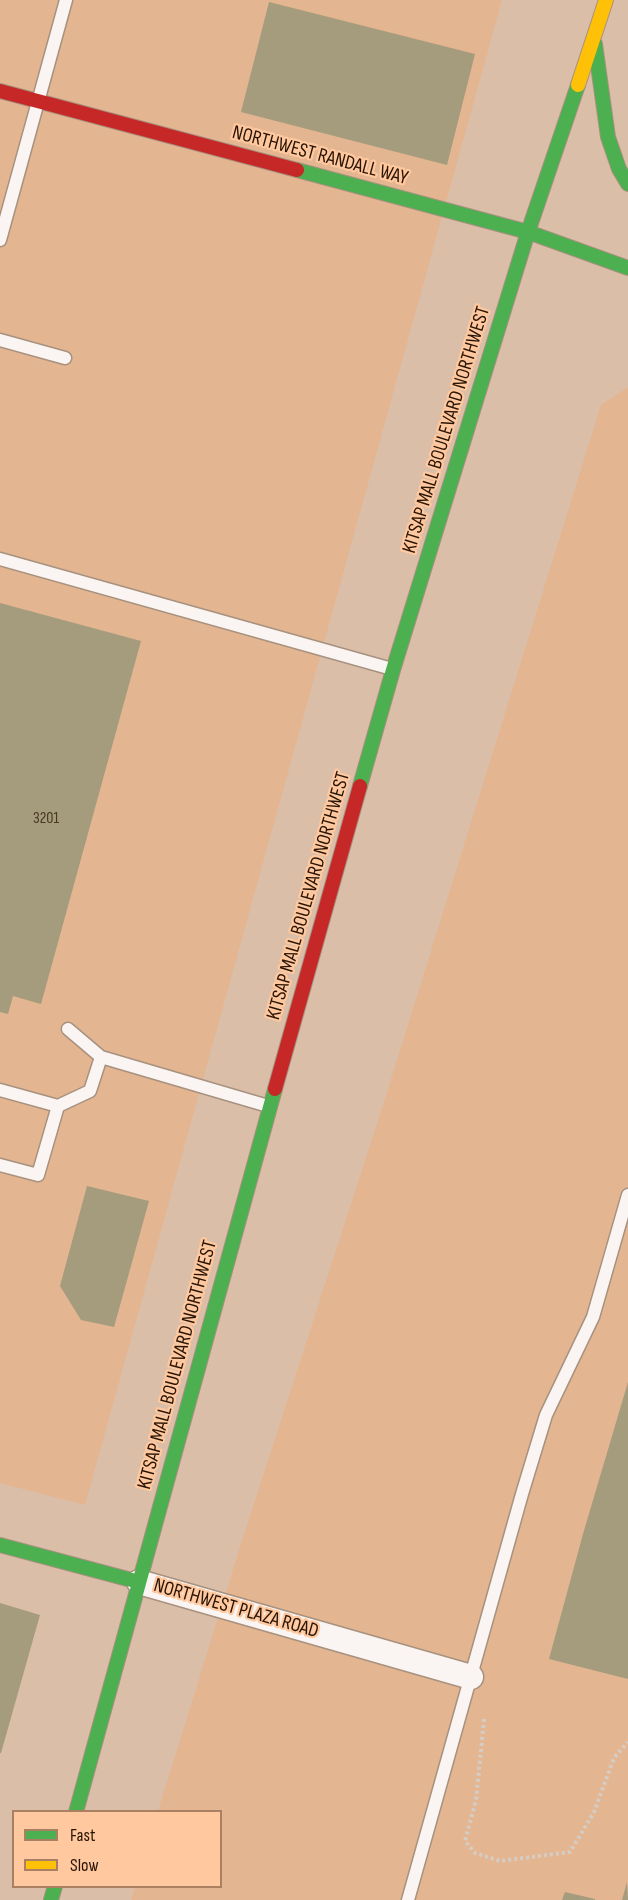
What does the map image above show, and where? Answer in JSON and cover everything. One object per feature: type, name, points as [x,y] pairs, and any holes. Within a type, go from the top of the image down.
[{"type":"main road","name":"KITSAP MALL BOULEVARD NORTHWEST","points":[[77,1810],[270,1106],[393,670],[528,232],[606,0]]},
{"type":"main road","points":[[594,36],[608,137],[628,184]]},
{"type":"main road","name":"NORTHWEST RANDALL WAY","points":[[0,91],[528,232],[628,268]]},
{"type":"main road","name":"NORTHWEST PLAZA ROAD","points":[[0,1545],[139,1582]]},
{"type":"street","name":"NORTHWEST PLAZA ROAD","points":[[139,1582],[471,1677]]},
{"type":"lane","points":[[0,240],[66,0]]},
{"type":"lane","points":[[0,340],[65,358]]},
{"type":"lane","points":[[0,559],[393,670]]},
{"type":"lane","points":[[68,1029],[101,1057],[270,1106]]},
{"type":"lane","points":[[0,1090],[58,1106],[90,1091],[101,1057]]},
{"type":"lane","points":[[0,1165],[38,1175],[58,1106]]},
{"type":"lane","points":[[408,1900],[546,1415],[593,1317],[628,1195]]},
{"type":"path","points":[[484,1719],[476,1800],[465,1841],[475,1853],[500,1862],[570,1852],[594,1812],[614,1758],[628,1742]]},
{"type":"shaded area","points":[[0,0],[502,0],[85,1505],[0,1483]]},
{"type":"shaded area","points":[[628,387],[628,1900],[131,1900],[135,1888],[222,1888],[222,1810],[158,1810],[240,1547],[383,1105],[601,405]]},
{"type":"building","points":[[269,2],[475,54],[447,165],[241,112]]},
{"type":"building","points":[[0,603],[141,641],[41,1004],[13,996],[8,1014],[0,1012]]},
{"type":"building","points":[[87,1186],[149,1201],[114,1327],[81,1320],[60,1286]]},
{"type":"building","points":[[628,1382],[628,1679],[549,1659]]},
{"type":"building","points":[[0,1603],[40,1615],[1,1753],[0,1753]]},
{"type":"building","points":[[627,1882],[628,1900],[622,1900]]},
{"type":"building","points":[[565,1892],[595,1899],[595,1900],[562,1900]]},
{"type":"traffic: fast","points":[[595,44],[608,137],[619,169],[628,184]]},
{"type":"traffic: fast","points":[[360,786],[393,670],[528,232],[578,85]]},
{"type":"traffic: fast","points":[[297,170],[528,232],[628,268]]},
{"type":"traffic: fast","points":[[77,1810],[275,1089]]},
{"type":"traffic: fast","points":[[0,1545],[139,1582]]},
{"type":"traffic: fast","points":[[51,1900],[54,1888]]},
{"type":"traffic: slow","points":[[578,85],[606,0]]},
{"type":"traffic: jam","points":[[0,91],[297,170]]},
{"type":"traffic: jam","points":[[275,1089],[360,786]]}]
